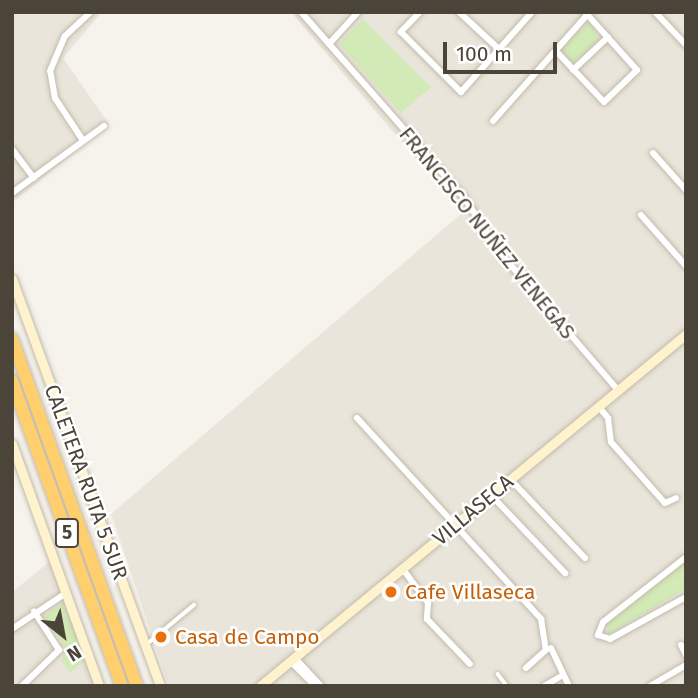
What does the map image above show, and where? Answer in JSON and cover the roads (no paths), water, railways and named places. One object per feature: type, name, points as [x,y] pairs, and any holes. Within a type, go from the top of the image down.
[{"type":"highway","name":"5","points":[[12,339],[137,686]]},
{"type":"highway","name":"5","points":[[12,381],[122,686]]},
{"type":"main road","name":"CALETERA RUTA 5 SUR","points":[[12,279],[160,686]]},
{"type":"main road","name":"VILLASECA","points":[[260,686],[686,334]]},
{"type":"main road","points":[[12,444],[99,686]]},
{"type":"street","points":[[82,139],[59,106],[50,71],[65,36],[90,12]]},
{"type":"street","name":"FRANCISCO NUÑEZ VENEGAS","points":[[302,12],[465,199],[503,256],[618,390]]},
{"type":"street","points":[[329,44],[358,12]]},
{"type":"street","points":[[420,12],[401,32],[461,92],[531,12]]},
{"type":"street","points":[[459,12],[499,49]]},
{"type":"street","points":[[655,12],[686,46]]},
{"type":"street","points":[[493,121],[586,14],[637,70],[604,102],[555,51]]},
{"type":"street","points":[[573,70],[608,37]]},
{"type":"street","points":[[12,193],[82,139],[104,126]]},
{"type":"street","points":[[12,149],[34,178]]},
{"type":"street","points":[[653,153],[686,190]]},
{"type":"street","points":[[640,215],[686,266]]},
{"type":"street","points":[[598,406],[608,418],[611,442],[664,503],[676,498]]},
{"type":"street","points":[[357,418],[541,620],[546,650],[526,668]]},
{"type":"street","points":[[510,479],[585,558]]},
{"type":"street","points":[[491,495],[565,573]]},
{"type":"street","points":[[686,557],[600,625],[598,635],[606,640],[686,597]]},
{"type":"street","points":[[402,568],[428,603],[427,619],[470,664]]},
{"type":"street","points":[[12,629],[34,611],[66,593]]},
{"type":"street","points":[[22,686],[58,653],[34,611]]},
{"type":"street","points":[[681,645],[686,655]]},
{"type":"street","points":[[551,648],[569,686]]},
{"type":"street","points":[[292,659],[314,686]]},
{"type":"street","points":[[292,659],[321,686]]},
{"type":"street","points":[[650,686],[686,665]]},
{"type":"street","points":[[544,686],[563,675]]},
{"type":"lane","points":[[145,645],[194,605]]},
{"type":"lane","points":[[498,674],[507,686]]},
{"type":"place","name":"Cafe Villaseca","points":[[391,592]]},
{"type":"place","name":"Casa de Campo","points":[[161,637]]}]
